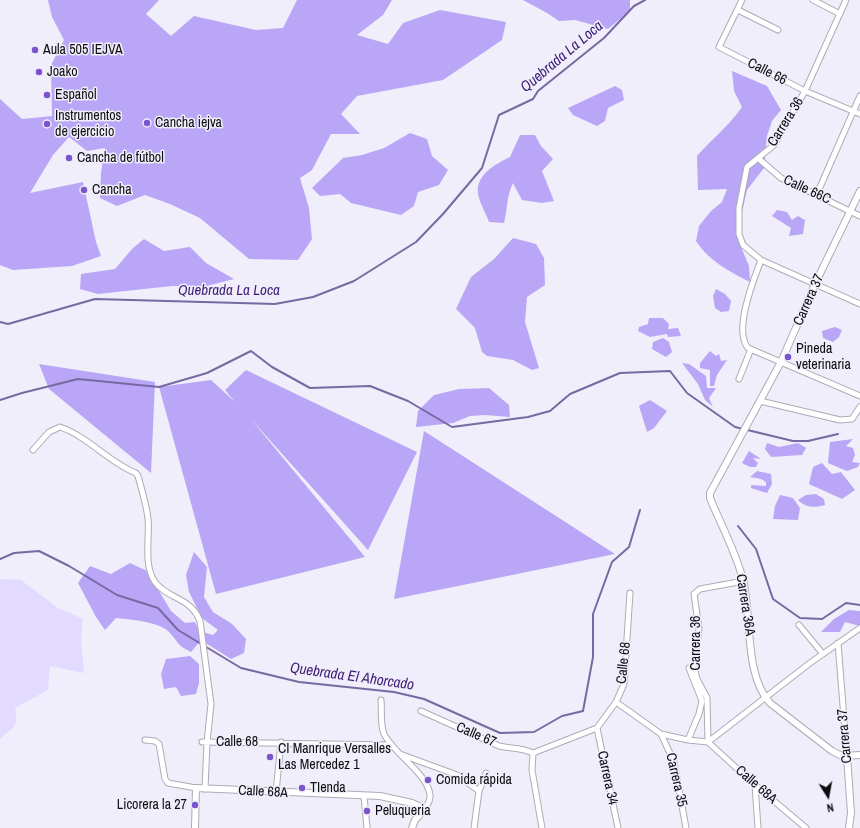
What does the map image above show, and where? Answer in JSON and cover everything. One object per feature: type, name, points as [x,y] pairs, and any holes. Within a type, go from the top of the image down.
[{"type":"street","points":[[742,0],[738,10],[778,30]]},
{"type":"street","points":[[813,0],[840,14]]},
{"type":"street","name":"Carrera 36","points":[[761,260],[740,241],[739,208],[744,174],[747,167],[759,159],[774,145],[805,91],[846,0]]},
{"type":"street","name":"Calle 66","points":[[738,10],[719,47],[805,91],[860,114]]},
{"type":"street","points":[[817,194],[860,96]]},
{"type":"street","name":"Calle 66C","points":[[759,159],[774,174],[860,216]]},
{"type":"street","name":"Carrera 37","points":[[710,493],[781,362],[815,284],[851,212],[860,190]]},
{"type":"street","points":[[860,304],[761,260],[745,307],[743,338],[744,343],[751,349],[860,396]]},
{"type":"street","points":[[739,379],[751,349]]},
{"type":"street","points":[[760,401],[846,421],[852,419],[860,407]]},
{"type":"street","points":[[33,450],[49,432],[60,428],[70,431],[112,462],[136,473],[138,476],[146,507],[151,574],[159,587],[181,598],[198,614],[205,649],[211,704],[204,742],[206,789]]},
{"type":"street","name":"Carrera 36A","points":[[710,493],[710,498],[744,581],[755,669],[765,697]]},
{"type":"street","name":"Carrera 36","points":[[708,742],[707,698],[697,679],[694,666],[699,629],[694,594],[700,589],[744,581]]},
{"type":"street","name":"Calle 68","points":[[597,728],[616,702],[624,684],[630,593]]},
{"type":"street","points":[[799,625],[823,654]]},
{"type":"street","points":[[616,702],[661,734],[688,740],[708,742],[765,697],[860,628]]},
{"type":"street","name":"Carrera 37","points":[[838,643],[851,813],[849,828]]},
{"type":"street","points":[[688,740],[699,714],[702,701],[689,668]]},
{"type":"street","points":[[765,697],[832,751],[842,756],[860,755]]},
{"type":"street","points":[[381,700],[383,729],[391,745],[421,778],[428,788],[430,796],[425,809],[415,820],[412,828]]},
{"type":"street","name":"Calle 67","points":[[421,711],[499,746],[508,748],[523,748],[533,753]]},
{"type":"street","points":[[542,828],[532,770],[533,753],[597,728]]},
{"type":"street","name":"Carrera 34","points":[[597,728],[618,828]]},
{"type":"street","name":"Carrera 35","points":[[661,734],[674,762],[686,828]]},
{"type":"street","name":"Calle 68A","points":[[145,740],[155,741],[159,744],[165,779],[168,783],[180,787],[395,798],[425,809]]},
{"type":"street","name":"Calle 68","points":[[204,742],[281,742],[391,745]]},
{"type":"street","points":[[276,792],[281,742]]},
{"type":"street","name":"Calle 68A","points":[[708,742],[755,785],[806,828]]},
{"type":"street","points":[[400,754],[457,775],[478,791]]},
{"type":"street","points":[[474,828],[478,791],[486,773]]},
{"type":"street","points":[[755,785],[758,828]]},
{"type":"street","points":[[195,828],[194,800],[196,788]]},
{"type":"street","points":[[364,796],[367,828]]},
{"type":"shaded area","points":[[48,0],[159,0],[146,14],[171,36],[194,16],[256,30],[283,28],[297,0],[392,0],[383,15],[357,35],[388,44],[403,23],[440,10],[506,22],[502,40],[443,80],[357,96],[341,114],[360,134],[331,134],[312,170],[300,178],[309,208],[312,239],[298,260],[249,259],[200,218],[170,204],[145,195],[117,206],[100,198],[101,173],[105,148],[87,151],[69,137],[53,155],[30,193],[83,182],[96,242],[101,256],[72,266],[13,270],[0,265],[0,99],[22,119],[52,116],[51,65],[64,40],[52,17]]},
{"type":"shaded area","points":[[523,0],[630,0],[630,11],[608,29],[575,20],[559,21]]},
{"type":"shaded area","points":[[732,71],[767,86],[781,110],[772,121],[767,136],[764,168],[747,190],[743,208],[736,227],[741,247],[749,266],[750,282],[727,270],[707,255],[696,241],[699,226],[711,211],[722,202],[727,189],[698,190],[697,156],[742,107],[734,91]]},
{"type":"shaded area","points":[[615,86],[622,90],[624,100],[608,108],[605,121],[597,126],[573,115],[568,108]]},
{"type":"shaded area","points":[[410,133],[427,139],[432,156],[448,170],[439,185],[418,192],[414,206],[401,215],[351,203],[340,194],[320,196],[312,188],[343,158],[362,155],[384,148]]},
{"type":"shaded area","points":[[520,135],[535,135],[541,146],[553,159],[542,171],[554,201],[542,203],[522,200],[513,183],[508,198],[504,223],[489,222],[478,193],[480,180],[493,166],[510,157]]},
{"type":"shaded area","points":[[777,210],[787,212],[792,220],[798,216],[805,220],[803,234],[789,236],[791,228],[772,216]]},
{"type":"shaded area","points":[[513,238],[536,244],[544,258],[545,285],[527,297],[525,322],[539,368],[532,370],[513,360],[487,356],[482,352],[475,328],[456,309],[471,277],[494,259]]},
{"type":"shaded area","points":[[144,239],[164,251],[190,247],[206,263],[234,279],[203,287],[172,286],[98,294],[80,289],[81,274],[115,269],[132,249]]},
{"type":"shaded area","points":[[716,289],[725,294],[731,301],[729,311],[721,312],[715,308],[713,296]]},
{"type":"shaded area","points":[[649,318],[663,318],[669,324],[668,329],[678,328],[681,336],[668,337],[667,334],[650,337],[638,331],[639,327],[648,324]]},
{"type":"shaded area","points":[[835,327],[842,330],[839,337],[833,342],[823,338],[822,331]]},
{"type":"shaded area","points":[[663,338],[669,342],[672,352],[666,357],[652,349],[653,342]]},
{"type":"shaded area","points":[[710,351],[716,356],[719,354],[721,361],[727,360],[717,375],[714,386],[710,386],[710,370],[700,368],[700,363]]},
{"type":"shaded area","points":[[682,363],[689,364],[706,376],[707,388],[716,388],[709,398],[713,407],[705,400],[698,384]]},
{"type":"shaded area","points":[[39,364],[155,382],[151,473],[49,389]]},
{"type":"shaded area","points":[[246,370],[417,452],[368,550],[250,418],[365,557],[216,594],[159,387],[211,380],[235,402],[225,390]]},
{"type":"shaded area","points":[[489,388],[509,405],[510,417],[485,415],[470,416],[453,423],[416,427],[418,411],[434,395],[459,389]]},
{"type":"shaded area","points":[[650,400],[667,411],[654,428],[647,432],[639,406]]},
{"type":"shaded area","points":[[424,431],[615,554],[394,599]]},
{"type":"shaded area","points":[[853,439],[846,446],[853,448],[855,455],[852,462],[860,463],[858,467],[847,471],[828,463],[830,442]]},
{"type":"shaded area","points":[[767,443],[779,447],[798,443],[806,448],[802,455],[771,457],[765,449]]},
{"type":"shaded area","points":[[749,451],[761,459],[753,458],[758,463],[756,467],[750,467],[742,463]]},
{"type":"shaded area","points":[[822,463],[832,474],[841,472],[855,490],[842,499],[809,484],[813,467]]},
{"type":"shaded area","points":[[757,471],[771,474],[772,484],[767,493],[751,488],[751,485],[766,486],[766,482],[761,479],[750,477]]},
{"type":"shaded area","points":[[816,494],[824,499],[825,505],[810,507],[804,505],[798,500],[806,495]]},
{"type":"shaded area","points":[[780,495],[793,498],[800,508],[798,520],[773,519],[775,506]]},
{"type":"shaded area","points":[[194,552],[207,567],[204,597],[213,612],[232,624],[246,639],[244,653],[231,659],[201,640],[191,652],[180,645],[164,628],[151,623],[116,618],[105,630],[96,617],[78,583],[90,566],[111,574],[130,563],[147,571],[171,611],[185,623],[195,622],[199,631],[213,635],[218,630],[202,618],[189,592],[186,575]]},
{"type":"shaded area","points":[[0,579],[21,580],[58,608],[83,619],[81,640],[84,673],[50,666],[48,690],[15,708],[16,719],[14,726],[0,739]]},
{"type":"shaded area","points":[[849,610],[860,611],[860,626],[845,622],[840,632],[821,632],[834,619]]},
{"type":"shaded area","points":[[190,656],[199,664],[199,683],[196,694],[181,696],[176,687],[164,689],[161,674],[166,659]]},
{"type":"waterway","name":"Quebrada La Loca","points":[[0,322],[8,324],[95,299],[275,304],[313,297],[354,281],[416,242],[443,214],[482,168],[499,115],[533,99],[538,91],[604,38],[634,6],[645,0]]},
{"type":"waterway","points":[[0,400],[78,379],[159,387],[207,373],[251,351],[272,367],[310,388],[370,386],[408,401],[452,427],[528,417],[550,411],[570,394],[620,373],[670,371],[687,393],[735,427],[793,441],[808,441],[838,434]]},
{"type":"waterway","name":"Quebrada El Ahorcado","points":[[0,559],[14,553],[39,551],[69,566],[117,595],[158,608],[178,630],[241,668],[299,682],[394,692],[424,699],[500,733],[534,732],[562,716],[583,711],[593,657],[593,614],[612,562],[629,547],[640,510]]},
{"type":"waterway","name":"Quebrada El Ahorcado","points":[[738,526],[756,549],[773,599],[800,618],[822,619],[846,603],[860,605]]},
{"type":"place","name":"Aula 505 IEJVA","points":[[35,50]]},
{"type":"place","name":"Joako","points":[[39,72]]},
{"type":"place","name":"Español","points":[[47,95]]},
{"type":"place","name":"Cancha iejva","points":[[147,123]]},
{"type":"place","name":"Instrumentos de ejercicio","points":[[47,124]]},
{"type":"place","name":"Cancha de fútbol","points":[[69,158]]},
{"type":"place","name":"Cancha","points":[[84,190]]},
{"type":"place","name":"Pineda veterinaria","points":[[788,357]]},
{"type":"place","name":"CI Manrique Versalles Las Mercedez 1","points":[[270,757]]},
{"type":"place","name":"Comida rápida","points":[[428,780]]},
{"type":"place","name":"TIenda","points":[[302,788]]},
{"type":"place","name":"Licorera la 27","points":[[195,805]]},
{"type":"place","name":"Peluqueria","points":[[367,811]]}]
